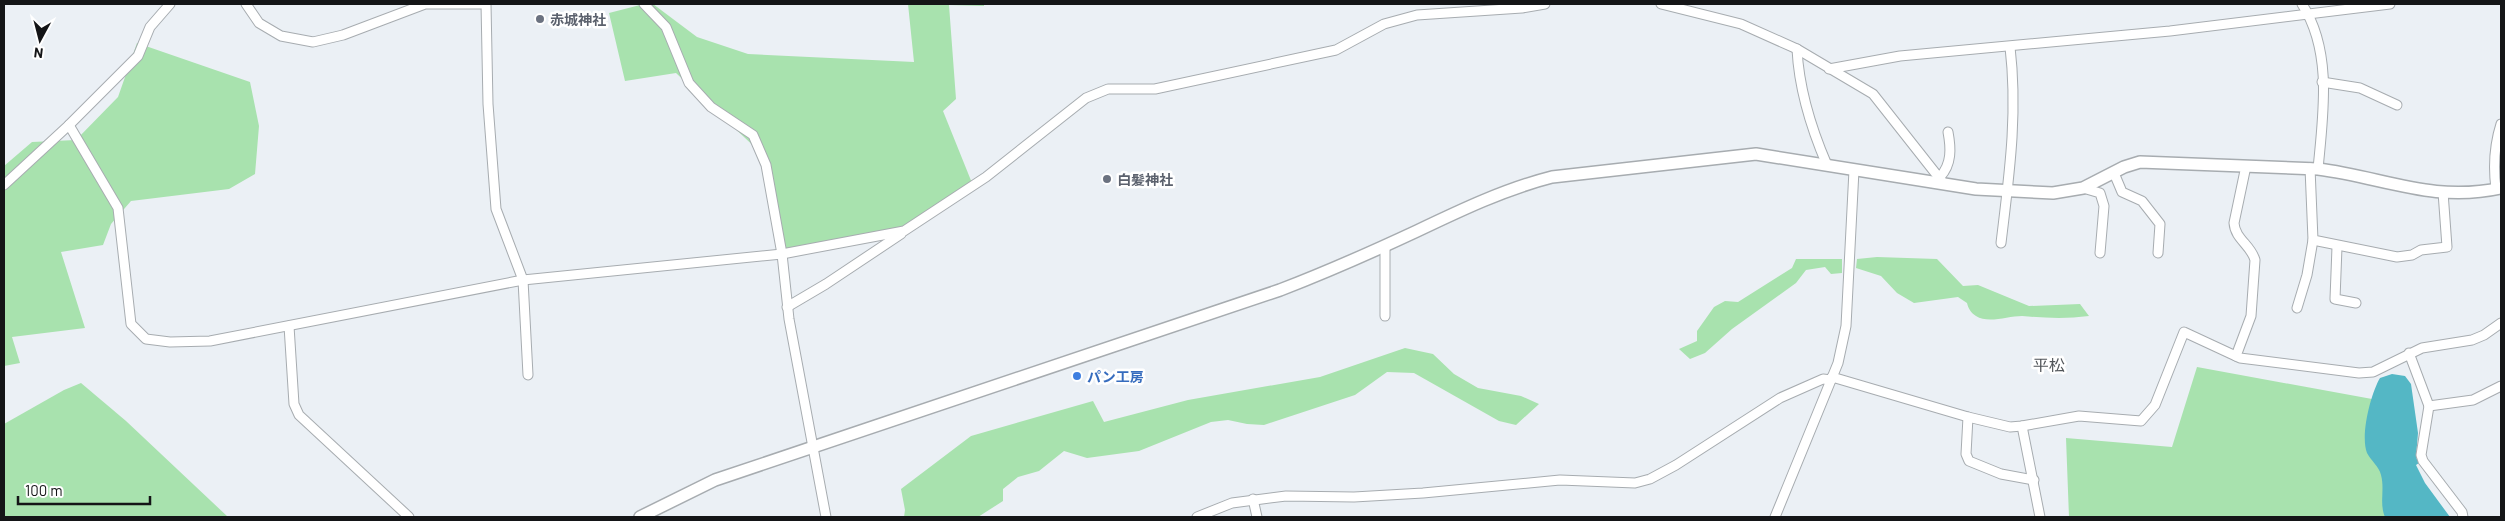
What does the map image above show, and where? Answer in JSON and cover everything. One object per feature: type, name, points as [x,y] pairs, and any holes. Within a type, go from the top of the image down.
[{"type":"street","points":[[4,185],[69,125],[138,56],[150,27],[170,4]]},
{"type":"street","points":[[246,4],[259,23],[281,36],[313,42],[343,35],[425,4],[481,4]]},
{"type":"street","points":[[486,4],[488,104],[496,209],[523,280],[528,375]]},
{"type":"street","points":[[644,4],[666,27],[689,83],[711,106],[754,135],[766,165],[782,254],[787,307],[824,516]]},
{"type":"street","points":[[787,307],[826,284],[986,177],[1086,98],[1108,89],[1155,89],[1336,50],[1384,24],[1417,15],[1522,8],[1545,4]]},
{"type":"street","points":[[1660,4],[1741,24],[1797,49],[1873,94],[1942,180]]},
{"type":"street","points":[[2297,308],[2307,275],[2313,240],[2314,169],[2322,121],[2323,59],[2308,14],[2302,4]]},
{"type":"street","points":[[1829,69],[1900,56],[2170,32],[2390,4]]},
{"type":"street","points":[[2001,243],[2013,149],[2014,81],[2010,47]]},
{"type":"street","points":[[1797,49],[1798,78],[1814,135],[1828,165]]},
{"type":"street","points":[[2322,82],[2360,88],[2398,105]]},
{"type":"street","points":[[640,517],[715,480],[1280,290],[1385,246],[1486,199],[1524,184],[1552,177],[1756,154],[1854,170],[1942,180],[2007,192],[2052,193],[2084,188],[2114,172],[2140,162],[2314,169],[2345,173],[2387,184],[2443,192],[2469,193],[2499,189],[2493,166],[2501,124]]},
{"type":"street","points":[[69,125],[118,208],[131,324],[146,339],[170,342],[210,341],[523,280],[782,254],[904,231]]},
{"type":"street","points":[[1942,180],[1947,170],[1951,147],[1948,132]]},
{"type":"street","points":[[2236,356],[2251,316],[2255,260],[2253,251],[2235,232],[2234,223],[2246,166]]},
{"type":"street","points":[[1775,517],[1838,363],[1846,326],[1854,170]]},
{"type":"street","points":[[2114,172],[2122,192],[2142,201],[2160,224],[2158,253]]},
{"type":"street","points":[[2084,188],[2100,193],[2104,206],[2100,253]]},
{"type":"street","points":[[2313,240],[2397,257],[2412,255],[2421,250],[2447,247],[2443,192]]},
{"type":"street","points":[[1385,246],[1385,316]]},
{"type":"street","points":[[2337,246],[2335,299],[2356,303]]},
{"type":"street","points":[[1197,517],[1215,508],[1253,499],[1286,496],[1354,497],[1423,494],[1560,480],[1635,483],[1676,465],[1780,398],[1823,379],[1831,379],[1994,424],[2022,426],[2079,416],[2141,422],[2155,405],[2184,332],[2236,356],[2360,373],[2373,372],[2409,353],[2435,345],[2472,340],[2484,335],[2501,323]]},
{"type":"street","points":[[289,326],[294,404],[299,415],[409,517]]},
{"type":"street","points":[[2409,353],[2429,406],[2422,455],[2423,461],[2462,512],[2463,517]]},
{"type":"street","points":[[2429,406],[2473,400],[2501,386]]},
{"type":"street","points":[[1968,417],[1966,454],[1969,461],[2001,474],[2034,480]]},
{"type":"street","points":[[2022,426],[2040,517]]},
{"type":"street","points":[[1253,499],[1257,517]]},
{"type":"green space","points":[[644,4],[653,4],[697,37],[748,54],[914,62],[908,4],[984,4],[984,6],[949,5],[956,99],[943,111],[972,183],[903,228],[783,250],[761,153],[676,73],[625,81],[609,13]]},
{"type":"green space","points":[[137,43],[250,82],[259,126],[255,174],[229,189],[131,201],[111,224],[103,245],[61,252],[85,328],[12,337],[20,363],[4,366],[4,166],[32,142],[76,140],[118,97]]},
{"type":"green space","points":[[1877,257],[1937,259],[1963,286],[1978,285],[2029,306],[2080,304],[2089,316],[2056,318],[2022,316],[1986,319],[1974,315],[1967,303],[1958,297],[1914,303],[1897,293],[1881,276],[1856,268],[1857,259]]},
{"type":"green space","points":[[1796,259],[1842,259],[1842,273],[1831,274],[1825,267],[1806,270],[1796,283],[1732,329],[1705,353],[1690,359],[1679,349],[1697,341],[1697,331],[1714,307],[1725,301],[1738,302],[1792,268]]},
{"type":"green space","points":[[1405,348],[1433,354],[1454,374],[1478,388],[1521,396],[1539,404],[1516,425],[1499,421],[1414,373],[1387,372],[1355,395],[1264,425],[1228,420],[1211,422],[1139,451],[1087,458],[1064,451],[1039,471],[1018,477],[1003,489],[1003,501],[978,517],[904,517],[905,510],[901,489],[971,436],[1093,401],[1104,422],[1188,400],[1320,377]]},
{"type":"green space","points":[[2197,367],[2383,401],[2420,517],[2069,517],[2066,438],[2172,447]]},
{"type":"green space","points":[[81,383],[126,421],[228,517],[4,517],[4,424],[64,390]]},
{"type":"water","points":[[2392,374],[2405,376],[2411,384],[2418,433],[2416,457],[2419,463],[2416,465],[2425,483],[2450,517],[2385,517],[2382,507],[2381,475],[2379,469],[2367,453],[2365,436],[2370,404],[2380,378]]},
{"type":"place","name":"赤城神社","points":[[540,19]]},
{"type":"place","name":"白髪神社","points":[[1107,179]]},
{"type":"place","name":"パン工房","points":[[1077,376]]},
{"type":"district","name":"平松","points":[[2049,364]]}]
